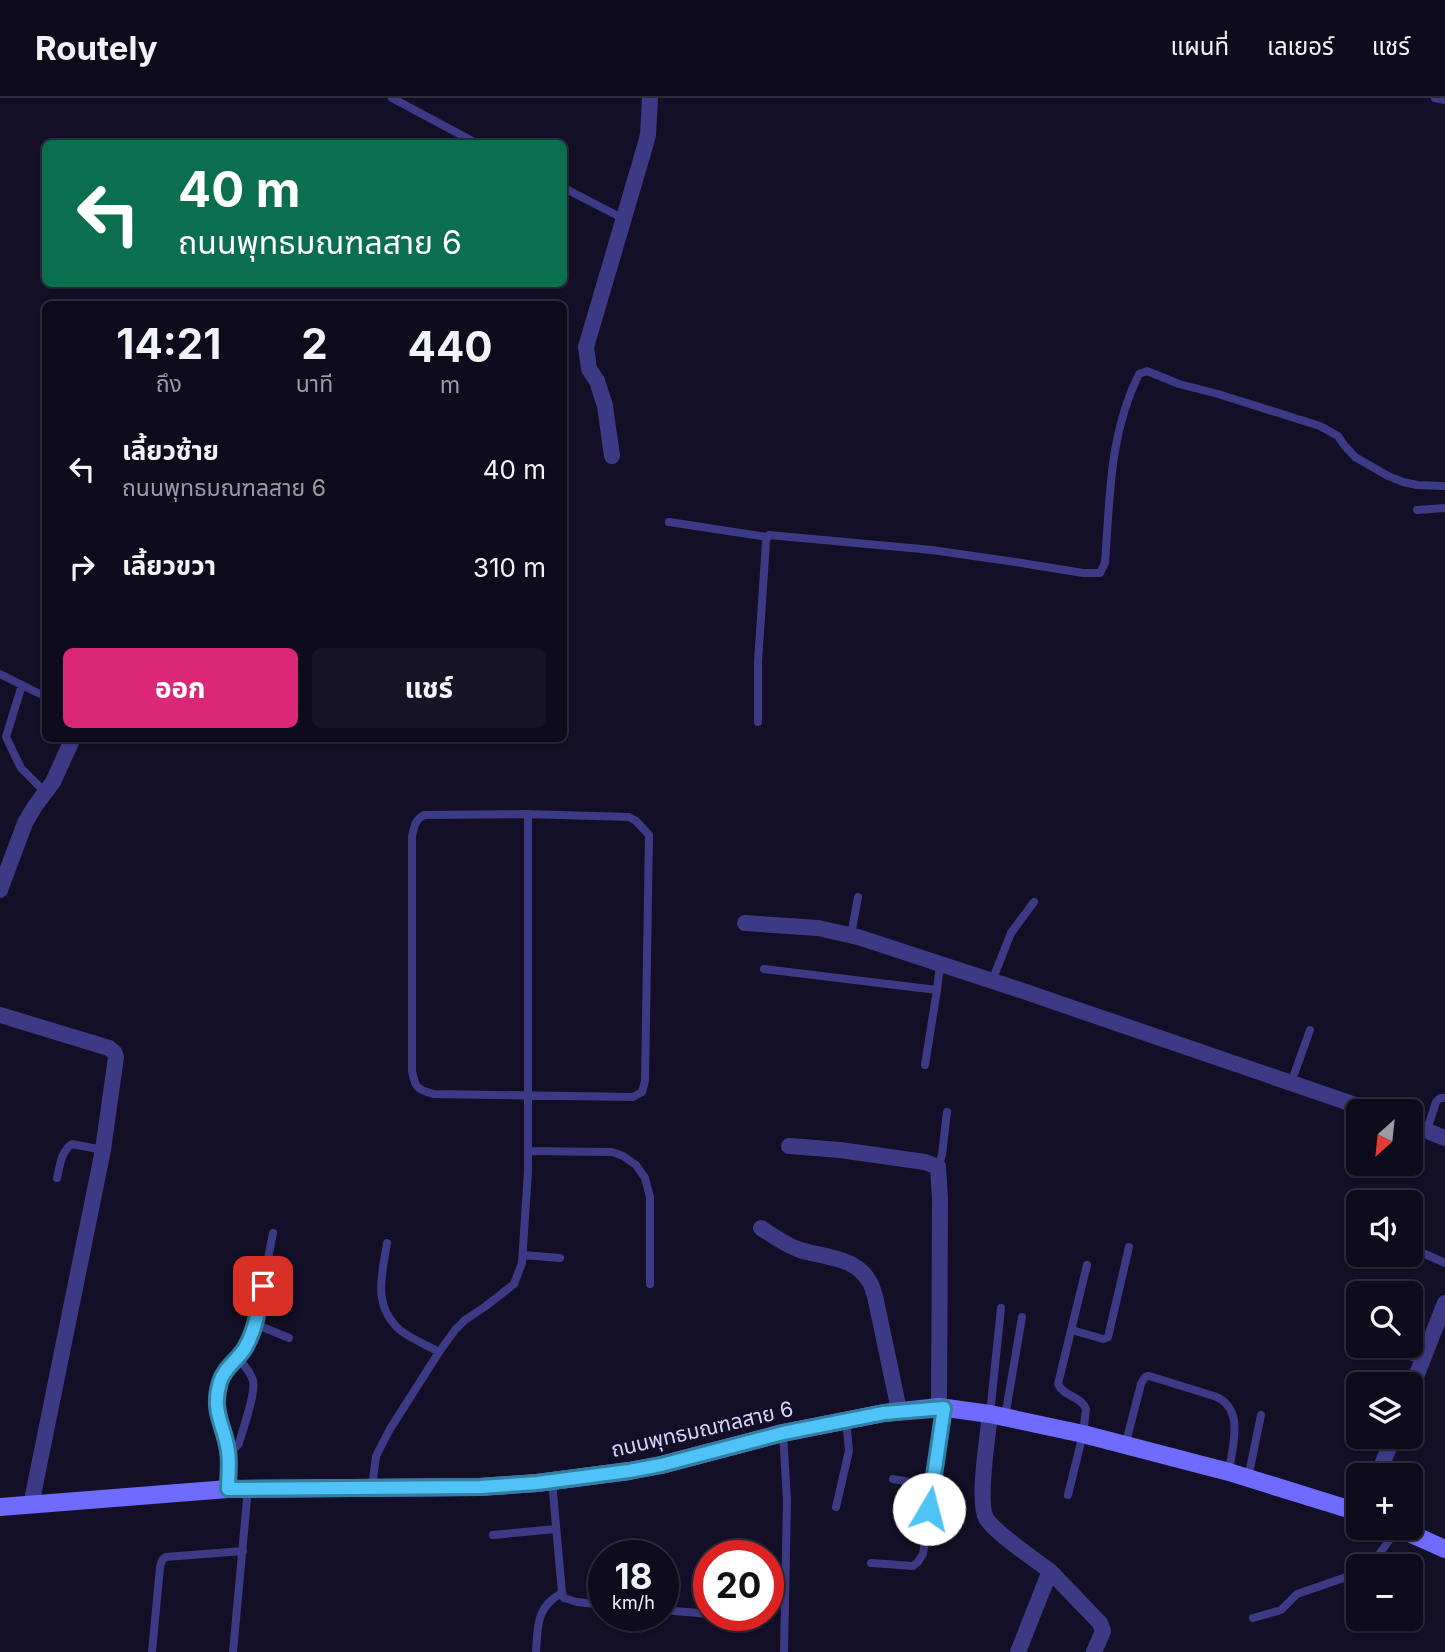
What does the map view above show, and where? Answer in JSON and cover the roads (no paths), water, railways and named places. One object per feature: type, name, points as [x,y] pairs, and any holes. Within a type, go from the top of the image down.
[{"type":"main road","name":"ถนนพุทธมณฑลสาย 6","points":[[0,1507],[248,1488],[480,1487],[552,1481],[661,1465],[783,1433],[892,1412],[941,1407],[998,1415],[1083,1434],[1229,1472],[1346,1508]]},
{"type":"main road","points":[[1423,1539],[1445,1549]]},
{"type":"street","points":[[612,456],[605,405],[597,381],[589,369],[586,347],[648,135],[650,98]]},
{"type":"street","points":[[0,890],[24,823],[53,782],[71,742]]},
{"type":"street","points":[[745,923],[818,928],[851,935],[1346,1102]]},
{"type":"street","points":[[0,1015],[109,1048],[116,1057],[103,1150],[31,1505]]},
{"type":"street","points":[[1423,1129],[1445,1138]]},
{"type":"street","points":[[789,1146],[925,1161],[938,1167],[941,1407]]},
{"type":"street","points":[[761,1228],[800,1250],[857,1266],[869,1279],[876,1296],[892,1412]]},
{"type":"street","points":[[1418,1372],[1445,1303]]},
{"type":"street","points":[[998,1415],[984,1480],[982,1508],[986,1519],[995,1529],[1050,1570],[1100,1623],[1103,1631],[1094,1652]]},
{"type":"street","points":[[1018,1652],[1050,1570]]},
{"type":"lane","points":[[392,98],[471,140]]},
{"type":"lane","points":[[1435,98],[1445,100]]},
{"type":"lane","points":[[567,190],[624,219]]},
{"type":"lane","points":[[669,522],[767,537],[774,535],[932,550],[1083,573],[1100,573],[1105,563],[1113,456],[1135,382],[1139,374],[1147,371],[1179,384],[1320,426],[1338,436],[1355,457],[1403,482],[1445,486]]},
{"type":"lane","points":[[1417,510],[1444,510]]},
{"type":"lane","points":[[758,722],[758,662],[767,537]]},
{"type":"lane","points":[[0,674],[42,695]]},
{"type":"lane","points":[[22,685],[6,737],[21,768],[46,793]]},
{"type":"lane","points":[[372,1487],[376,1456],[439,1352],[465,1320],[514,1284],[518,1277],[523,1255],[528,1151],[528,814]]},
{"type":"lane","points":[[528,814],[629,817],[649,835],[645,1087],[633,1097],[433,1094],[414,1084],[414,828],[418,819],[424,815],[528,814]]},
{"type":"lane","points":[[851,935],[858,897]]},
{"type":"lane","points":[[992,981],[1012,933],[1034,902]]},
{"type":"lane","points":[[925,1065],[940,965]]},
{"type":"lane","points":[[764,969],[937,990]]},
{"type":"lane","points":[[1290,1083],[1310,1030]]},
{"type":"lane","points":[[1427,1130],[1436,1102],[1445,1098]]},
{"type":"lane","points":[[938,1167],[947,1112]]},
{"type":"lane","points":[[57,1178],[63,1153],[68,1146],[72,1144],[103,1150]]},
{"type":"lane","points":[[528,1151],[612,1152],[636,1165],[645,1178],[650,1197],[650,1284]]},
{"type":"lane","points":[[228,1489],[228,1452],[216,1406],[220,1383],[225,1370],[244,1350],[255,1324],[273,1233]]},
{"type":"lane","points":[[387,1243],[380,1296],[386,1312],[401,1331],[439,1352]]},
{"type":"lane","points":[[1072,1330],[1103,1339],[1108,1337],[1129,1247]]},
{"type":"lane","points":[[1424,1254],[1445,1263]]},
{"type":"lane","points":[[523,1255],[560,1258]]},
{"type":"lane","points":[[1068,1495],[1087,1409],[1085,1404],[1064,1392],[1058,1384],[1087,1265]]},
{"type":"lane","points":[[998,1415],[1001,1308]]},
{"type":"lane","points":[[998,1415],[1022,1317]]},
{"type":"lane","points":[[255,1324],[289,1338]]},
{"type":"lane","points":[[228,1452],[239,1443],[254,1390],[253,1380],[237,1357]]},
{"type":"lane","points":[[1415,1358],[1423,1361]]},
{"type":"lane","points":[[1125,1446],[1141,1384],[1149,1376],[1214,1396],[1230,1406],[1235,1424],[1229,1472]]},
{"type":"lane","points":[[871,1563],[913,1566],[923,1554],[941,1407]]},
{"type":"lane","points":[[1248,1478],[1261,1415]]},
{"type":"lane","points":[[836,1507],[849,1451],[848,1420]]},
{"type":"lane","points":[[783,1433],[787,1500],[784,1652]]},
{"type":"lane","points":[[893,1479],[933,1486]]},
{"type":"lane","points":[[552,1481],[562,1593],[568,1601],[588,1603]]},
{"type":"lane","points":[[233,1652],[248,1488]]},
{"type":"lane","points":[[494,1535],[556,1529]]},
{"type":"lane","points":[[152,1652],[162,1560],[166,1557],[243,1551]]},
{"type":"lane","points":[[1253,1618],[1281,1610],[1297,1594],[1346,1577]]},
{"type":"lane","points":[[536,1652],[539,1621],[544,1608],[562,1593]]}]
